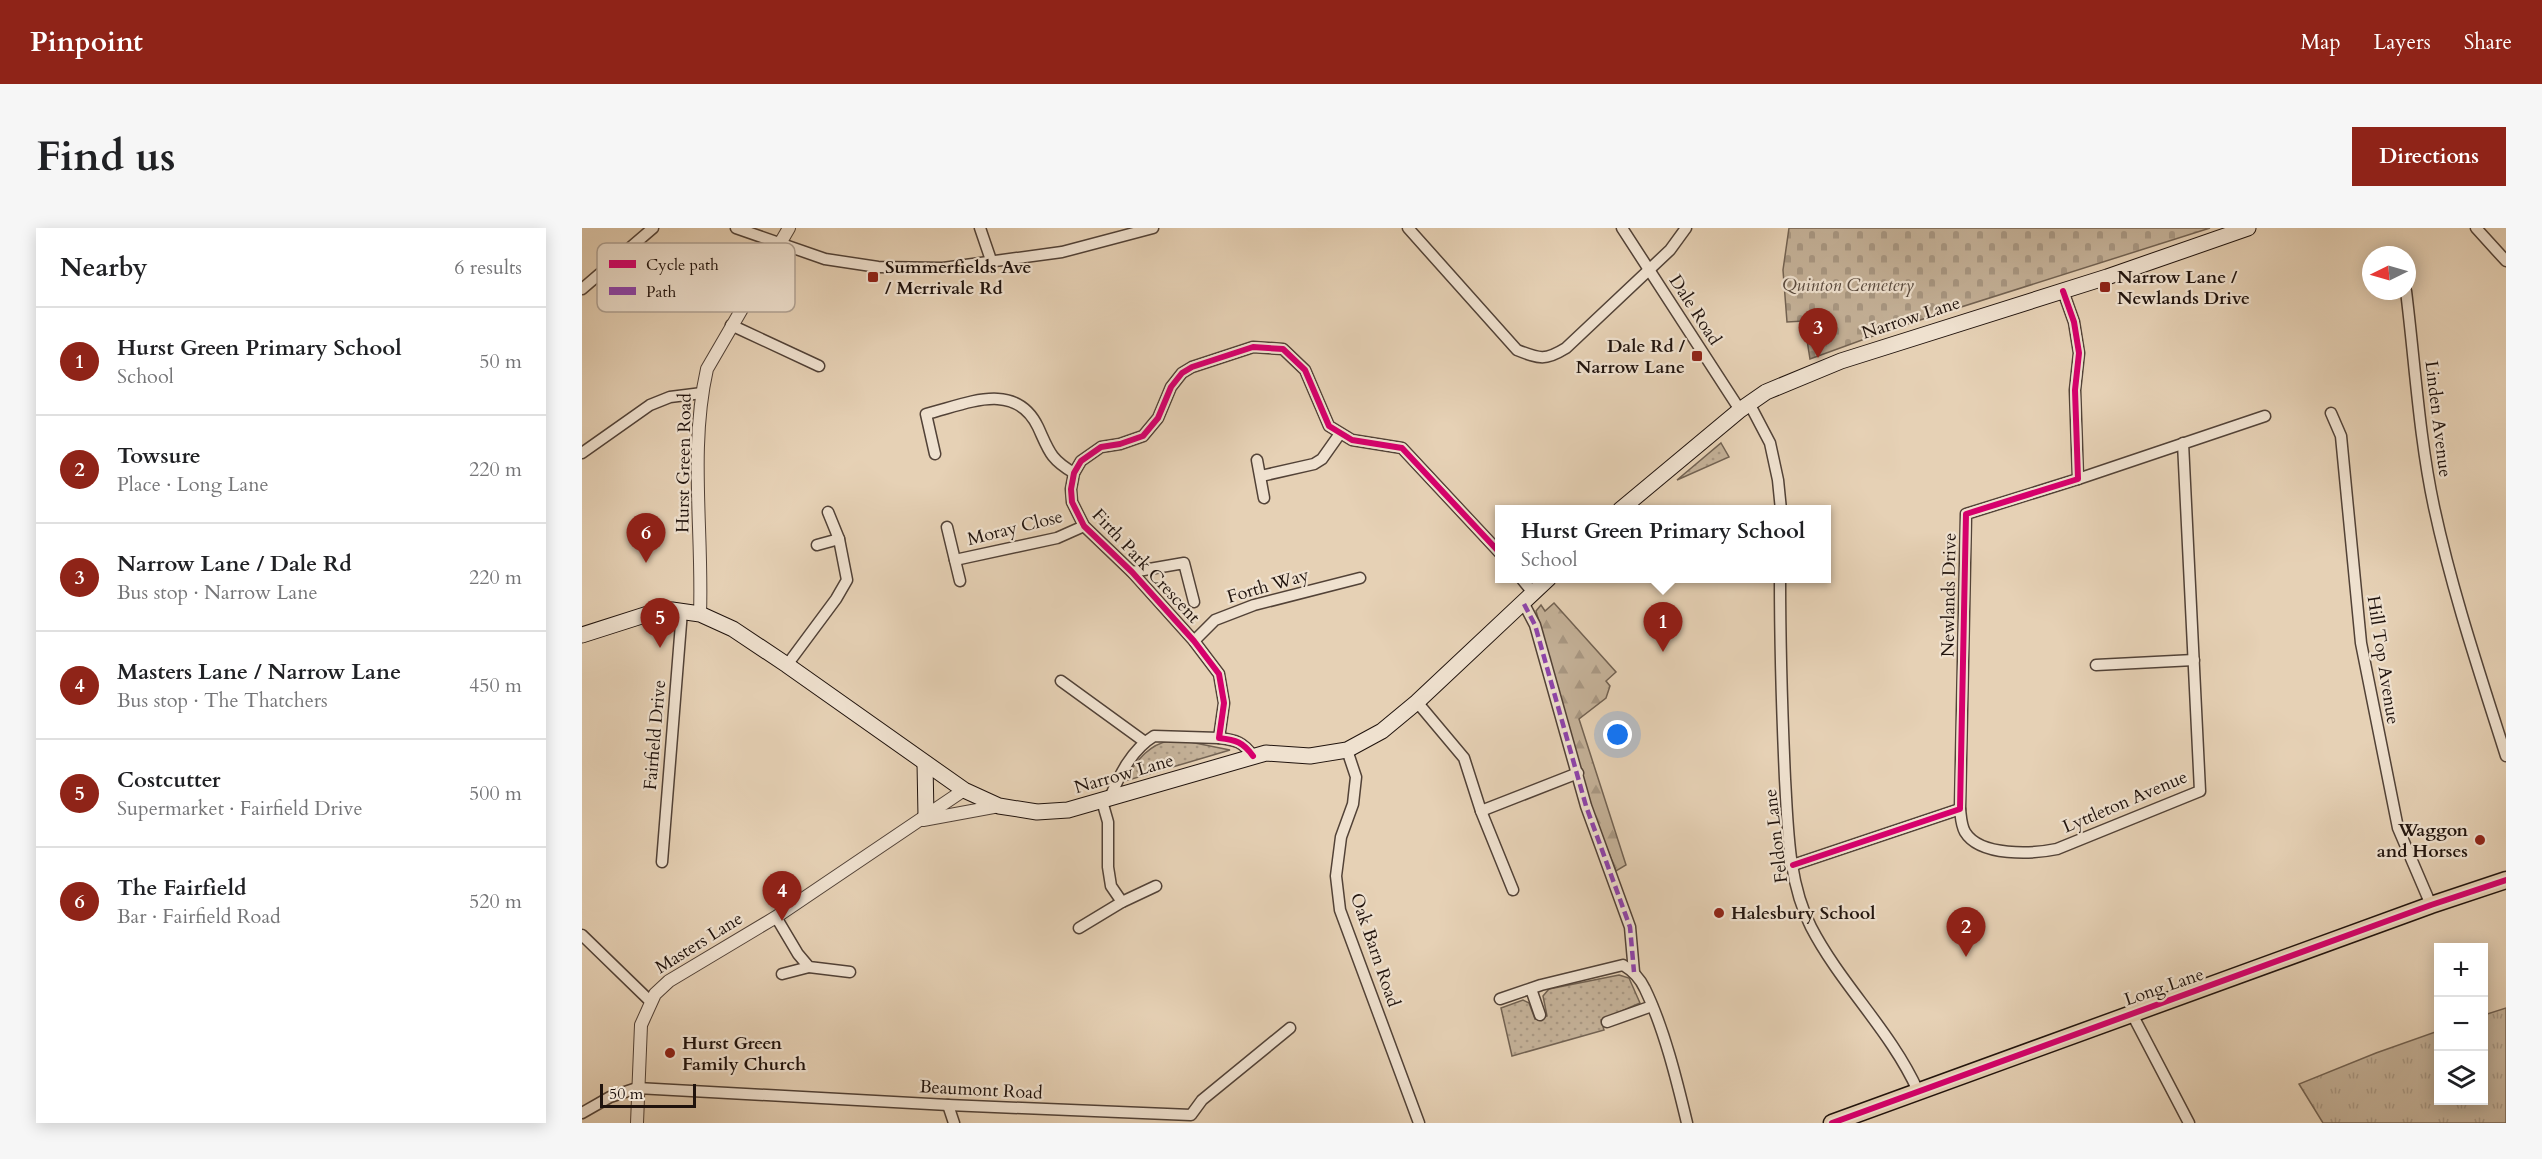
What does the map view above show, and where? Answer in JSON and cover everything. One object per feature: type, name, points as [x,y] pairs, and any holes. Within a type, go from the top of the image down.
[{"type":"main road","name":"Narrow Lane","points":[[1626,505],[1744,406],[1766,392],[1841,361],[2063,291],[2248,228]]},
{"type":"main road","name":"Narrow Lane","points":[[582,635],[654,612],[682,611],[700,614],[733,629],[787,665],[964,790],[999,806],[1037,812],[1068,810],[1266,753],[1310,756],[1347,750],[1382,731],[1417,702],[1545,583]]},
{"type":"main road","points":[[923,818],[925,763]]},
{"type":"main road","name":"Long Lane","points":[[1838,1122],[2431,905],[2506,880]]},
{"type":"street","points":[[636,243],[653,228]]},
{"type":"street","points":[[735,228],[780,243]]},
{"type":"street","name":"Hurst Green Road","points":[[780,243],[789,228]]},
{"type":"street","points":[[980,228],[992,262]]},
{"type":"street","points":[[795,249],[825,260],[878,267],[943,268],[1086,247],[1153,228]]},
{"type":"street","points":[[1408,228],[1517,351],[1550,358],[1566,348],[1670,250],[1686,228]]},
{"type":"street","name":"Dale Road","points":[[1622,228],[1744,406]]},
{"type":"street","points":[[2476,228],[2506,261]]},
{"type":"street","points":[[582,289],[597,276]]},
{"type":"street","points":[[2063,291],[2074,322],[2079,353],[2075,390],[2078,479],[2265,416]]},
{"type":"street","name":"Linden Avenue","points":[[2407,300],[2427,467],[2444,549],[2506,756]]},
{"type":"street","name":"Hurst Green Road","points":[[700,614],[699,427],[702,393],[707,369],[739,312]]},
{"type":"street","points":[[731,325],[819,366]]},
{"type":"street","points":[[935,454],[926,414],[993,397],[1007,399],[1028,411],[1037,424],[1050,455],[1074,473],[1081,461],[1101,447],[1120,444],[1143,436],[1158,418],[1171,387],[1182,373],[1192,367],[1253,347],[1273,347],[1282,349],[1295,358],[1305,370],[1329,426],[1340,435],[1352,440],[1402,448],[1495,548]]},
{"type":"street","points":[[582,453],[650,405],[670,398],[702,393]]},
{"type":"street","points":[[1744,406],[1770,443],[1780,505]]},
{"type":"street","name":"Hill Top Avenue","points":[[2331,413],[2341,436],[2361,643],[2390,797],[2398,828],[2431,905]]},
{"type":"street","points":[[1261,476],[1314,464],[1322,459],[1340,435]]},
{"type":"street","name":"Lyttleton Avenue","points":[[1960,809],[1965,833],[1974,841],[1999,850],[2036,853],[2057,849],[2200,791],[2183,443]]},
{"type":"street","points":[[1257,460],[1264,498]]},
{"type":"street","name":"Firth Park Crescent","points":[[1074,473],[1071,489],[1072,502],[1083,526],[1132,572],[1194,641],[1219,674],[1224,703],[1219,738]]},
{"type":"street","name":"Newlands Drive","points":[[1960,809],[1966,514],[2078,479]]},
{"type":"street","points":[[787,665],[836,599],[847,580],[839,539],[828,512]]},
{"type":"street","name":"Moray Close","points":[[955,560],[1057,538],[1083,526]]},
{"type":"street","name":"Moray Close","points":[[947,527],[960,581]]},
{"type":"street","points":[[817,545],[839,539]]},
{"type":"street","name":"Firth Park Crescent","points":[[1132,572],[1184,562],[1194,602]]},
{"type":"street","name":"Forth Way","points":[[1194,641],[1215,620],[1254,605],[1360,578]]},
{"type":"street","points":[[1523,583],[1586,806],[1630,927],[1634,972]]},
{"type":"street","name":"Feldon Lane","points":[[1780,583],[1782,727],[1788,835],[1803,908],[1811,927],[1872,1019],[1907,1066],[1918,1091]]},
{"type":"street","name":"Fairfield Drive","points":[[662,862],[682,611]]},
{"type":"street","points":[[2096,664],[2194,660]]},
{"type":"street","points":[[1061,681],[1145,742]]},
{"type":"street","points":[[1417,702],[1464,758],[1481,811],[1513,890]]},
{"type":"street","points":[[1122,902],[1111,886],[1105,800],[1119,775],[1145,742],[1154,736],[1236,740],[1245,745],[1253,756]]},
{"type":"street","name":"Oak Barn Road","points":[[1347,750],[1356,777],[1353,804],[1341,837],[1336,876],[1340,910],[1419,1123]]},
{"type":"street","points":[[1481,811],[1578,773]]},
{"type":"street","name":"Masters Lane","points":[[636,1123],[640,1025],[655,994],[669,981],[776,916],[964,790]]},
{"type":"street","points":[[923,818],[999,806]]},
{"type":"street","points":[[1793,865],[1960,809]]},
{"type":"street","points":[[1079,928],[1122,902],[1155,886]]},
{"type":"street","points":[[776,916],[798,954],[809,967]]},
{"type":"street","points":[[582,935],[651,1002]]},
{"type":"street","points":[[1500,999],[1623,965],[1634,972],[1645,987],[1652,1006],[1687,1123]]},
{"type":"street","points":[[782,974],[809,967],[850,972]]},
{"type":"street","points":[[1531,989],[1540,1015]]},
{"type":"street","points":[[1606,1022],[1652,1006]]},
{"type":"street","points":[[2132,1014],[2189,1123]]},
{"type":"street","name":"Beaumont Road","points":[[637,1088],[1193,1119],[1202,1100],[1290,1028]]},
{"type":"street","points":[[582,1113],[610,1097],[637,1088]]},
{"type":"street","points":[[948,1106],[954,1123]]},
{"type":"green space","name":"Quinton Cemetery","points":[[1789,228],[2210,228],[1895,328],[1810,359],[1804,321],[1787,322],[1783,270]]},
{"type":"green space","points":[[1721,443],[1729,457],[1677,480]]},
{"type":"green space","points":[[1554,603],[1616,672],[1606,681],[1610,686],[1606,698],[1579,719],[1626,865],[1616,871],[1592,810],[1536,611],[1541,605],[1545,611]]},
{"type":"green space","points":[[1169,741],[1190,742],[1230,750],[1122,782],[1147,751]]},
{"type":"green space","points":[[1619,975],[1629,978],[1640,1003],[1601,1020],[1604,1030],[1512,1056],[1501,1008],[1523,1000],[1529,1003],[1535,1019],[1547,1016],[1543,996],[1549,989]]},
{"type":"green space","points":[[2506,1008],[2506,1123],[2323,1123],[2299,1084],[2434,1032],[2434,1105],[2488,1105],[2488,1014]]},
{"type":"marked path","points":[[1524,604],[1535,625],[1586,806],[1630,927],[1634,972]]},
{"type":"cycle path","points":[[1793,865],[1960,809],[1966,514],[2078,479],[2075,390],[2079,353],[2074,322],[2063,291]]},
{"type":"cycle path","points":[[1253,756],[1239,742],[1219,738],[1224,703],[1219,674],[1194,641],[1132,572],[1084,526],[1072,502],[1071,489],[1074,473],[1081,461],[1101,447],[1120,444],[1143,436],[1158,418],[1171,387],[1182,373],[1192,367],[1253,347],[1283,349],[1305,370],[1329,426],[1352,440],[1402,448],[1495,548]]},
{"type":"cycle path","points":[[1832,1123],[2431,905],[2506,880]]},
{"type":"place","name":"Summerfields Ave / Merrivale Rd","points":[[873,277]]},
{"type":"place","name":"Narrow Lane / Newlands Drive","points":[[2105,287]]},
{"type":"place","name":"Dale Rd / Narrow Lane","points":[[1697,356]]},
{"type":"place","name":"Narrow Lane / Dale Rd","points":[[1818,358]]},
{"type":"place","name":"The Fairfield","points":[[646,563]]},
{"type":"place","name":"Costcutter","points":[[660,648]]},
{"type":"place","name":"Hurst Green Primary School","points":[[1663,652]]},
{"type":"place","name":"Waggon and Horses","points":[[2480,840]]},
{"type":"place","name":"Halesbury School","points":[[1719,913]]},
{"type":"place","name":"Masters Lane / Narrow Lane","points":[[782,921]]},
{"type":"place","name":"Towsure","points":[[1966,957]]},
{"type":"place","name":"Hurst Green Family Church","points":[[670,1053]]}]
